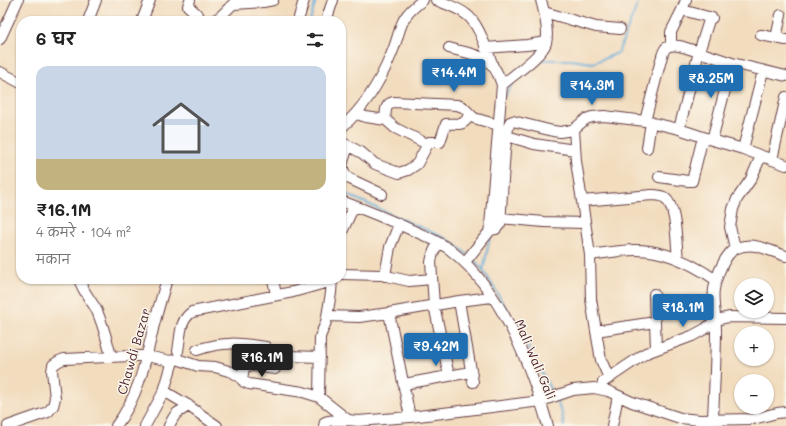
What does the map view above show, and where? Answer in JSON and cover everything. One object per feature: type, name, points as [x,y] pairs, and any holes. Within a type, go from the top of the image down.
[{"type":"street","points":[[0,39],[18,0]]},
{"type":"street","points":[[90,16],[96,0]]},
{"type":"street","points":[[144,16],[150,0]]},
{"type":"street","points":[[190,0],[188,6],[198,16]]},
{"type":"street","points":[[299,16],[304,0]]},
{"type":"street","points":[[328,16],[333,0]]},
{"type":"street","points":[[346,124],[357,114],[384,71],[392,54],[405,16],[423,0]]},
{"type":"street","points":[[436,0],[459,10],[471,18],[492,63],[496,68],[502,85],[498,125],[500,150],[500,224],[480,243],[467,260]]},
{"type":"street","points":[[502,85],[536,56],[542,50],[546,42],[547,31],[541,0]]},
{"type":"street","points":[[671,46],[671,32],[686,0]]},
{"type":"street","points":[[221,16],[235,2],[267,1]]},
{"type":"street","points":[[678,129],[699,52],[711,17],[682,10]]},
{"type":"street","points":[[544,12],[596,27],[620,29]]},
{"type":"street","points":[[761,35],[781,39],[780,14]]},
{"type":"street","points":[[485,48],[546,42]]},
{"type":"street","points":[[647,148],[648,122],[662,56],[665,49],[671,46],[699,52],[732,63],[786,76]]},
{"type":"street","points":[[449,48],[482,58],[492,63]]},
{"type":"street","points":[[659,177],[688,182],[692,180],[732,63]]},
{"type":"street","points":[[743,149],[763,71]]},
{"type":"street","points":[[0,72],[16,80]]},
{"type":"street","points":[[772,160],[786,97]]},
{"type":"street","points":[[386,120],[386,109],[389,103],[393,102],[457,104],[463,107],[474,118],[498,125]]},
{"type":"street","points":[[357,114],[386,120],[396,128],[427,144]]},
{"type":"street","points":[[346,145],[362,153],[375,164],[399,173],[408,170],[417,164],[427,144],[432,142],[440,142],[446,124],[461,125],[470,115]]},
{"type":"street","points":[[492,230],[490,226],[500,150],[507,136],[509,125],[513,121],[553,131],[567,132],[574,129],[586,119],[592,117],[604,116],[648,122],[678,129],[743,149],[786,165]]},
{"type":"street","points":[[574,129],[575,150],[590,255],[591,299],[601,360],[609,378]]},
{"type":"street","points":[[507,136],[534,144],[575,150]]},
{"type":"street","points":[[735,248],[730,227],[733,209],[751,180],[761,156]]},
{"type":"street","points":[[346,175],[348,178],[382,194]]},
{"type":"street","points":[[582,201],[652,195],[660,195],[665,198],[671,208],[674,221],[678,259]]},
{"type":"street","name":"Mali Wali Gali","points":[[346,203],[400,224],[448,248],[467,260],[492,297],[517,339],[541,401],[548,426]]},
{"type":"street","points":[[346,223],[354,206]]},
{"type":"street","points":[[500,218],[544,222],[586,223]]},
{"type":"street","points":[[385,276],[390,247],[400,224]]},
{"type":"street","points":[[438,243],[433,253],[431,262],[434,305],[449,376]]},
{"type":"street","points":[[713,420],[716,320],[714,290],[716,280],[730,252],[735,248],[747,245],[756,245],[786,256]]},
{"type":"street","points":[[590,255],[635,250],[653,252],[678,259],[696,267],[716,280]]},
{"type":"street","points":[[346,274],[385,276],[409,281],[432,279]]},
{"type":"street","points":[[80,284],[102,322],[112,356]]},
{"type":"street","name":"Chawdi Bazar","points":[[116,426],[131,404],[147,356],[166,284]]},
{"type":"street","points":[[274,284],[276,295]]},
{"type":"street","points":[[145,426],[164,391],[176,357],[183,321],[186,316],[192,312],[276,295],[317,284]]},
{"type":"street","points":[[319,397],[320,337],[327,316],[331,284]]},
{"type":"street","points":[[654,294],[656,349]]},
{"type":"street","points":[[327,316],[359,317],[492,297]]},
{"type":"street","points":[[404,384],[449,376],[472,377],[459,301]]},
{"type":"street","points":[[390,313],[410,416]]},
{"type":"street","points":[[594,388],[646,353],[692,336],[705,329],[716,320],[729,317],[786,318]]},
{"type":"street","points":[[596,331],[655,322]]},
{"type":"street","points":[[176,357],[183,348],[196,350],[222,343],[240,343],[266,347]]},
{"type":"street","points":[[196,350],[199,355],[198,366]]},
{"type":"street","points":[[8,426],[48,412],[53,406],[56,398],[52,371],[53,365],[58,361],[71,358],[112,356],[176,357],[198,366],[215,367],[237,374],[244,382],[249,384],[303,392],[319,397],[348,420]]},
{"type":"street","points":[[289,356],[320,357]]},
{"type":"street","points":[[242,380],[244,367],[246,365],[275,369]]},
{"type":"street","points":[[324,426],[325,422],[329,421],[366,421],[541,401],[573,390],[594,388],[608,391],[680,422],[713,420],[753,422],[777,412],[786,412]]},
{"type":"street","points":[[164,391],[188,405],[217,426]]},
{"type":"street","points":[[612,426],[618,396]]},
{"type":"street","points":[[169,426],[175,415],[188,405]]},
{"type":"waterway","points":[[311,16],[316,0]]},
{"type":"waterway","points":[[538,60],[570,60],[593,63],[618,53],[639,0]]},
{"type":"waterway","points":[[505,96],[513,82]]},
{"type":"waterway","points":[[346,194],[449,240],[467,254]]},
{"type":"waterway","points":[[483,271],[490,237]]},
{"type":"waterway","points":[[472,258],[491,282],[540,368],[552,393]]},
{"type":"waterway","points":[[556,400],[562,414],[564,426]]}]
